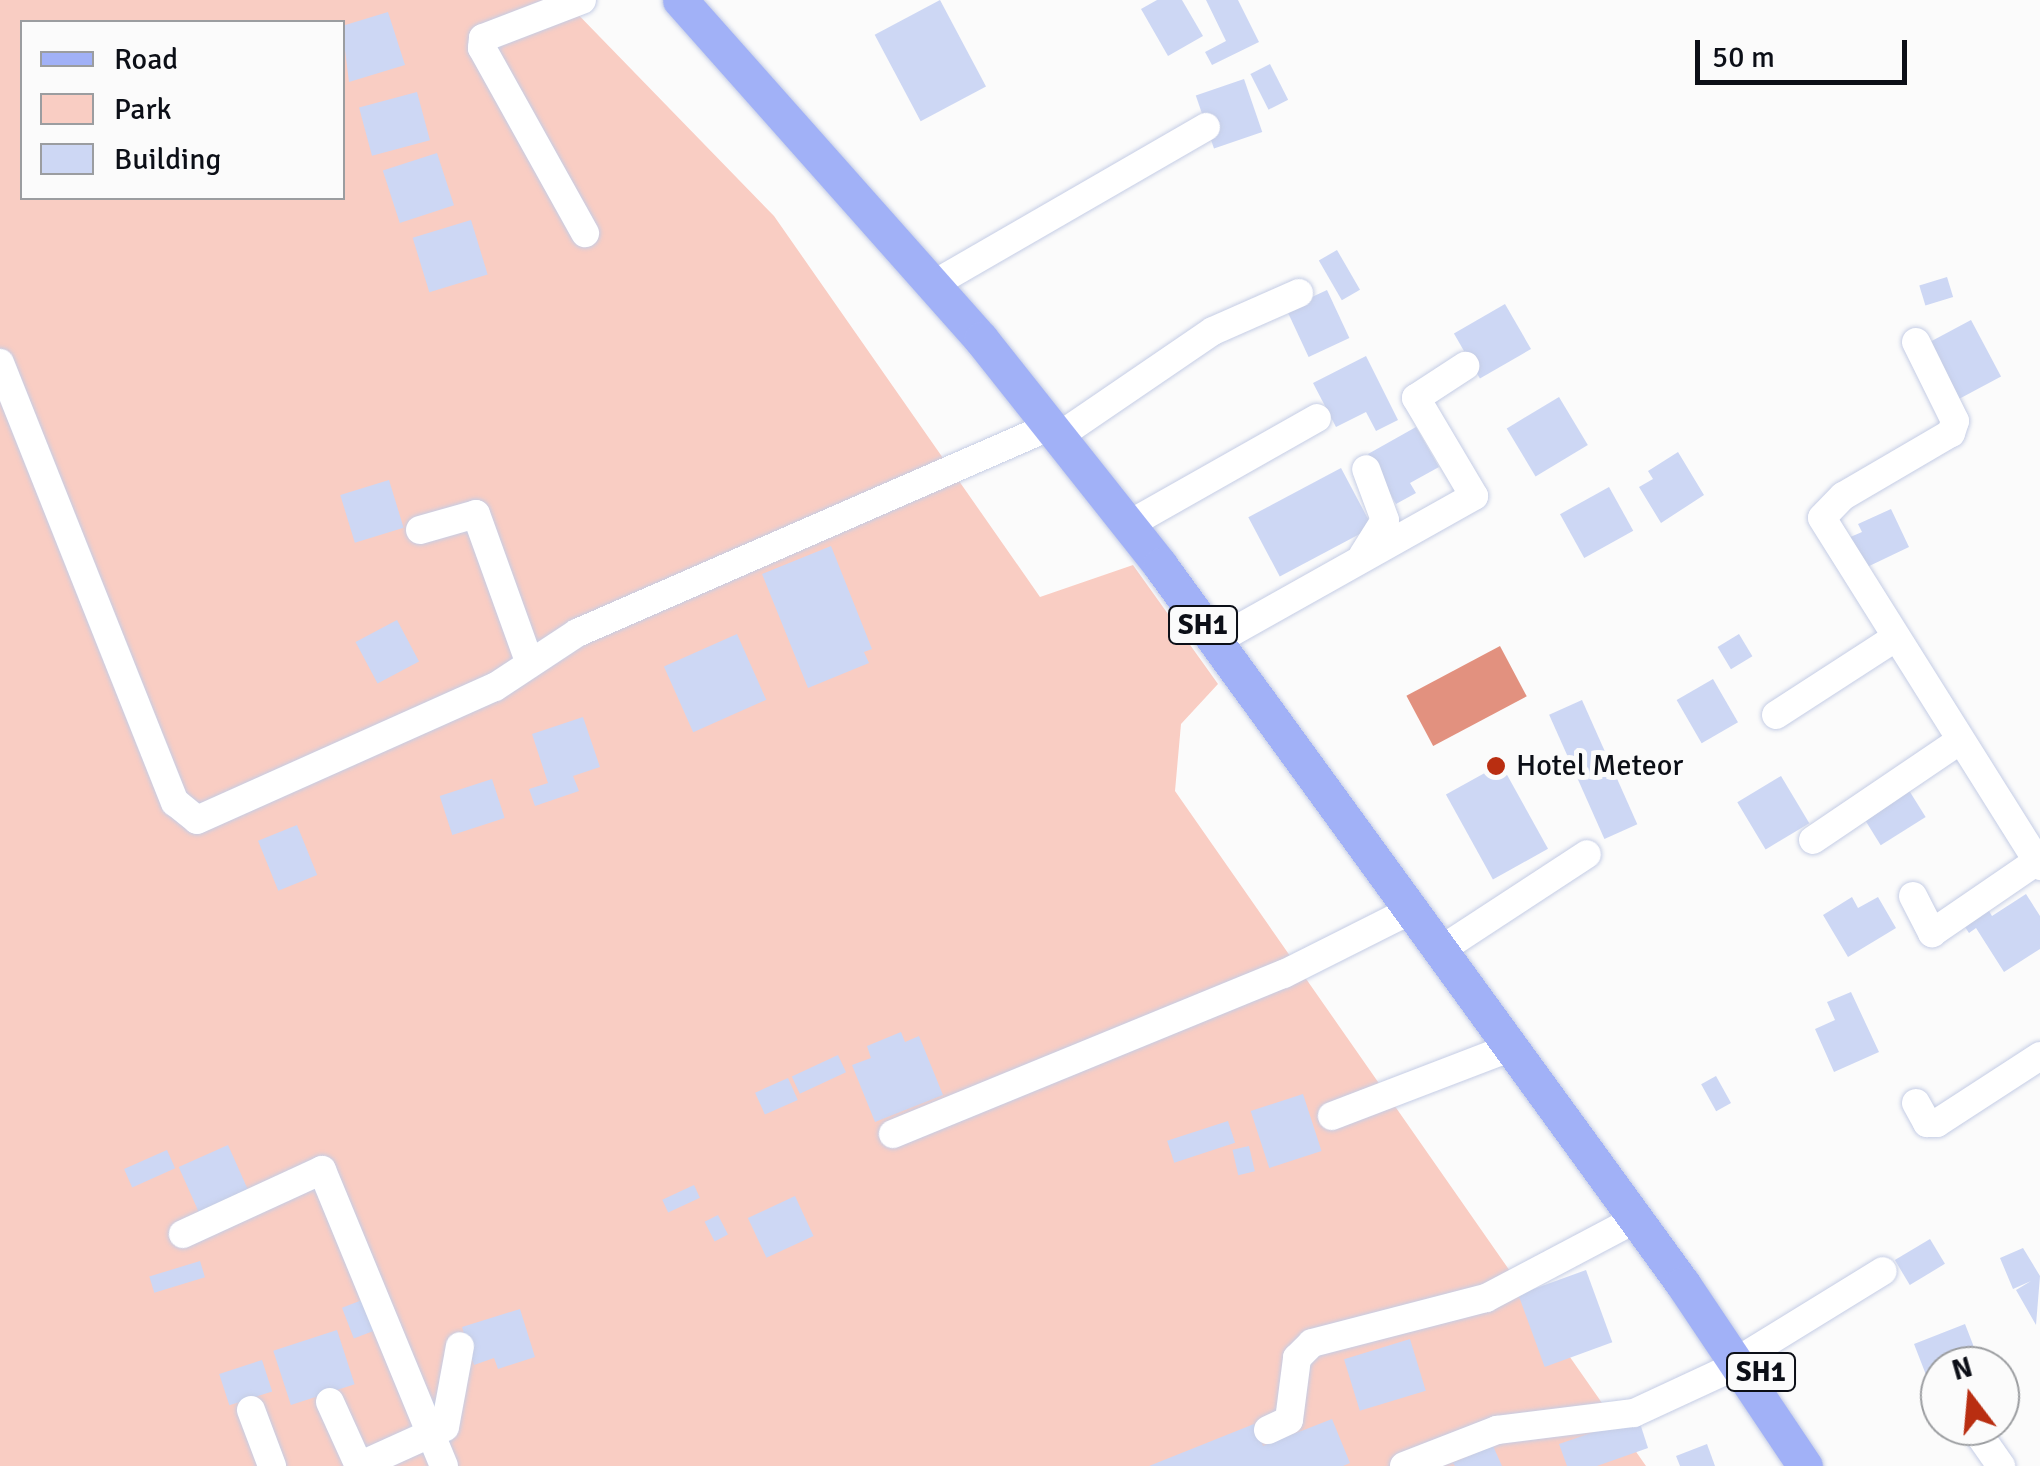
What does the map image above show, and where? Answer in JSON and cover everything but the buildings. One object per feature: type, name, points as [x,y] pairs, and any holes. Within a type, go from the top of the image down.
[{"type":"main road","name":"SH1","points":[[680,0],[934,284],[1055,431],[1413,909],[1741,1361],[1831,1466]]},
{"type":"main road","name":"SH1","points":[[1741,1361],[1805,1466]]},
{"type":"street","points":[[582,0],[483,38],[482,48],[585,233]]},
{"type":"street","points":[[934,284],[1206,128]]},
{"type":"street","points":[[0,363],[184,816],[197,820],[495,688],[529,661],[1055,431],[1213,331],[1299,293]]},
{"type":"street","points":[[1914,896],[1932,933],[2038,864],[1956,743],[1822,518],[1842,496],[1952,434],[1955,421],[1916,342]]},
{"type":"street","points":[[1216,642],[1363,555],[1474,496],[1416,398],[1465,366]]},
{"type":"street","points":[[1128,525],[1318,418]]},
{"type":"street","points":[[1363,555],[1384,520],[1366,469]]},
{"type":"street","points":[[420,530],[476,514],[529,661]]},
{"type":"street","points":[[1776,714],[1892,640]]},
{"type":"street","points":[[1812,840],[1956,743]]},
{"type":"street","points":[[1442,949],[1588,854]]},
{"type":"street","points":[[893,1134],[1284,974],[1413,909]]},
{"type":"street","points":[[1332,1116],[1512,1047]]},
{"type":"street","points":[[1916,1103],[1931,1126],[2040,1056]]},
{"type":"street","points":[[183,1234],[322,1170],[444,1466]]},
{"type":"street","points":[[1268,1430],[1290,1420],[1297,1358],[1312,1342],[1486,1298],[1636,1219]]},
{"type":"street","points":[[1404,1466],[1498,1430],[1634,1412],[1741,1361],[1883,1272]]},
{"type":"street","points":[[330,1402],[359,1466],[445,1427],[460,1346]]},
{"type":"street","points":[[251,1410],[272,1466]]},
{"type":"green space","points":[[0,0],[564,0],[774,216],[1040,597],[1133,565],[1218,684],[1181,724],[1175,791],[1646,1466],[0,1466]]},
{"type":"shaded area","points":[[1500,646],[1527,696],[1433,746],[1406,696]]},
{"type":"place","name":"Hotel Meteor","points":[[1496,766]]}]
